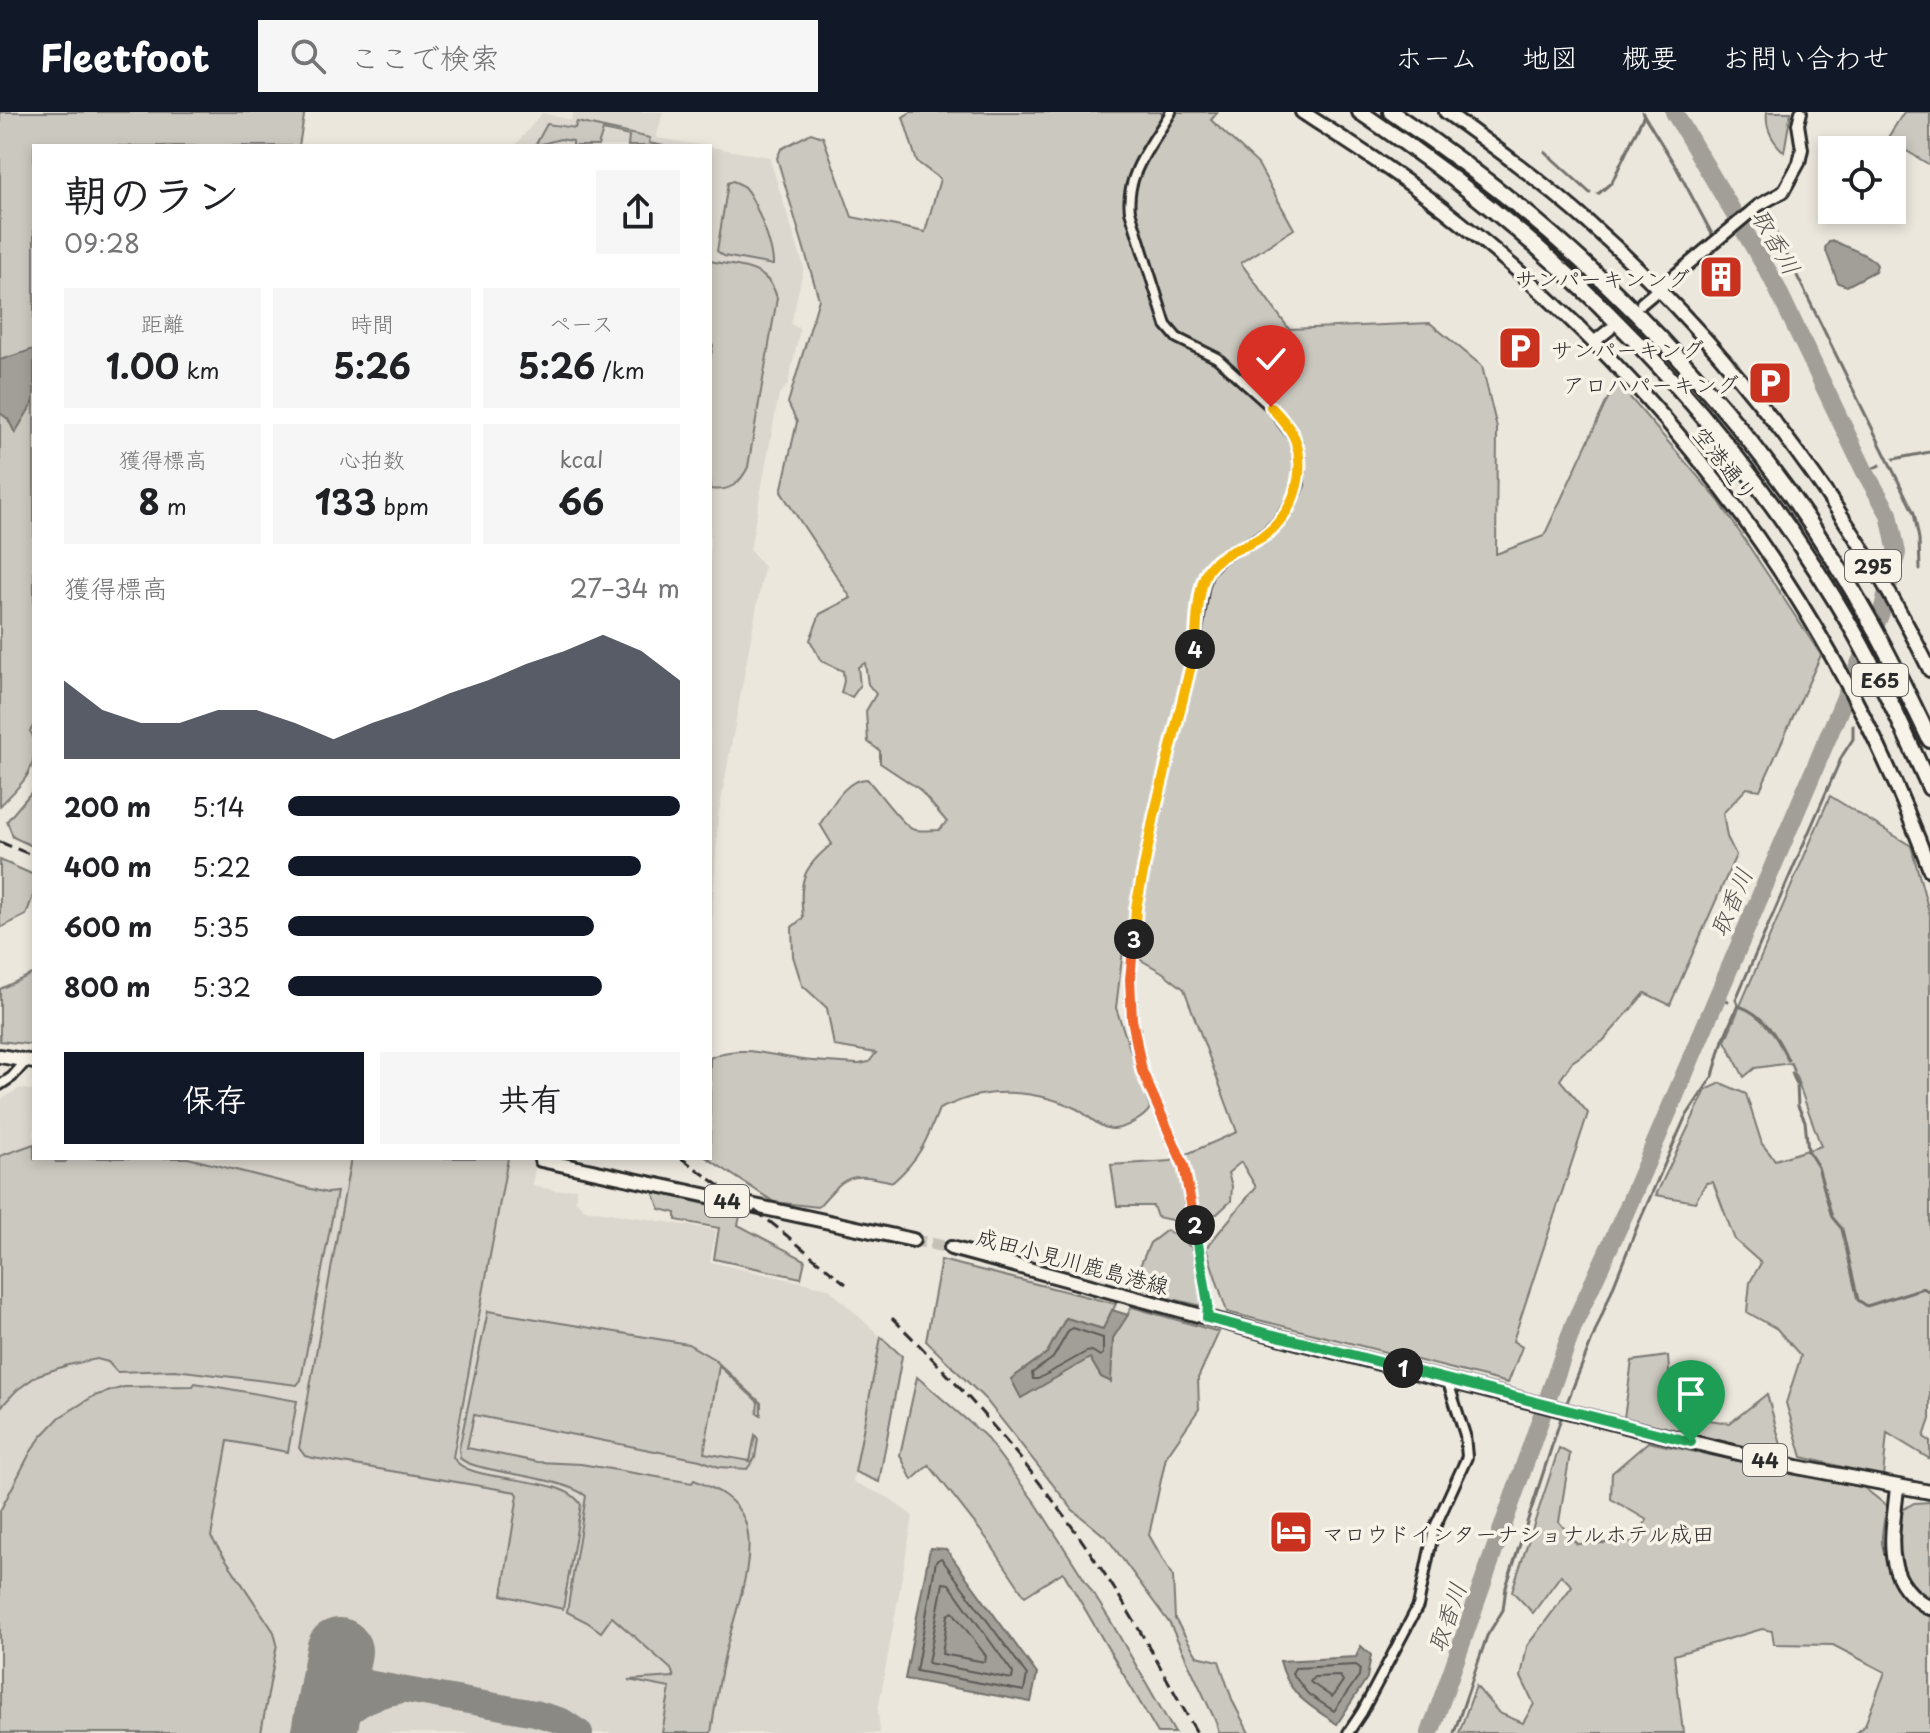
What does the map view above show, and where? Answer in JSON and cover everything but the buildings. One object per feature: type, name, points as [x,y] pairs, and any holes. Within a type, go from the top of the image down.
[{"type":"highway","name":"E65","points":[[1360,112],[1469,190],[1527,237],[1593,296],[1700,410],[1753,477],[1821,577],[1885,691],[1930,788]]},
{"type":"highway","name":"E65","points":[[1391,112],[1480,176],[1538,223],[1605,283],[1715,398],[1758,452],[1869,618],[1930,740]]},
{"type":"main road","name":"空港通り","points":[[1302,112],[1377,161],[1460,222],[1594,342],[1658,410],[1734,506],[1813,621],[1893,774],[1930,870]]},
{"type":"main road","name":"295","points":[[1446,112],[1520,165],[1591,225],[1729,367],[1826,494],[1860,544],[1930,670]]},
{"type":"main road","points":[[0,1056],[30,1061]]},
{"type":"main road","name":"44","points":[[541,1160],[913,1240]]},
{"type":"main road","name":"成田小見川鹿島港線","points":[[951,1248],[1633,1428],[1746,1455],[1930,1492]]},
{"type":"main road","points":[[1897,1487],[1892,1546],[1895,1571],[1912,1595],[1930,1608]]},
{"type":"street","points":[[1171,112],[1132,179],[1128,198],[1166,325],[1177,338],[1217,358],[1271,407],[1296,440],[1299,458],[1299,484],[1280,520],[1265,534],[1220,559],[1208,571],[1194,654],[1154,816],[1136,908],[1130,979],[1132,1019],[1142,1071],[1184,1166],[1208,1304],[1207,1318]]},
{"type":"street","points":[[1642,303],[1755,208],[1783,192],[1799,163],[1802,149],[1798,124],[1801,112]]},
{"type":"street","points":[[1594,342],[1610,329]]},
{"type":"street","points":[[0,1085],[30,1061]]},
{"type":"street","points":[[1348,1733],[1418,1606],[1434,1529],[1467,1457],[1465,1435],[1447,1379]]},
{"type":"shaded area","points":[[0,112],[304,112],[299,144],[32,144],[32,763],[28,774],[0,806]]},
{"type":"shaded area","points":[[574,112],[663,112],[656,138],[694,144],[517,144],[542,113],[571,120]]},
{"type":"shaded area","points":[[911,112],[1218,112],[1211,120],[1258,164],[1294,229],[1241,263],[1289,329],[1430,323],[1482,366],[1497,428],[1496,554],[1544,536],[1616,381],[1719,501],[1821,655],[1760,790],[1747,788],[1723,813],[1727,837],[1736,855],[1670,1005],[1645,993],[1603,1041],[1572,1062],[1560,1080],[1588,1113],[1513,1341],[1522,1347],[1508,1383],[1227,1312],[1206,1248],[1256,1187],[1241,1162],[1228,1173],[1232,1186],[1231,1201],[1217,1214],[1191,1214],[1185,1223],[1157,1217],[1153,1206],[1117,1206],[1111,1165],[1171,1161],[1237,1132],[1184,989],[1162,972],[1123,950],[1116,1008],[1150,1108],[1129,1125],[1109,1129],[1066,1104],[1030,1094],[992,1093],[970,1097],[939,1109],[921,1149],[893,1182],[867,1177],[850,1178],[818,1207],[774,1202],[710,1160],[712,1057],[744,1051],[859,1064],[869,1062],[876,1053],[834,1046],[827,1008],[802,985],[793,956],[792,927],[803,918],[805,876],[814,860],[832,844],[820,824],[834,802],[852,784],[867,779],[912,829],[939,830],[947,822],[919,789],[880,763],[880,751],[868,742],[866,711],[876,694],[868,684],[865,663],[858,667],[860,686],[852,697],[841,693],[843,671],[821,661],[810,640],[820,614],[851,598],[781,492],[797,422],[788,403],[819,299],[777,158],[781,149],[811,133],[823,137],[852,217],[925,232],[940,179],[917,162],[903,117]]},
{"type":"shaded area","points":[[1767,112],[1791,112],[1784,152],[1770,134]]},
{"type":"shaded area","points":[[1904,112],[1930,112],[1930,165],[1906,150],[1906,136],[1889,136]]},
{"type":"shaded area","points":[[577,122],[650,138],[649,143],[654,144],[628,144],[629,136],[603,130],[599,144],[573,144],[573,141],[560,139],[536,144],[547,124],[575,128]]},
{"type":"shaded area","points":[[712,147],[769,157],[804,267],[791,324],[800,329],[788,385],[779,394],[750,550],[764,567],[718,817],[712,924]]},
{"type":"shaded area","points":[[733,181],[744,187],[753,202],[767,237],[773,265],[724,256],[717,251],[728,183]]},
{"type":"shaded area","points":[[712,261],[760,273],[773,287],[777,298],[748,467],[733,486],[717,490],[712,489]]},
{"type":"shaded area","points":[[32,791],[32,846],[13,837],[7,821]]},
{"type":"shaded area","points":[[1830,796],[1911,846],[1930,915],[1930,1419],[1924,1437],[1930,1441],[1930,1459],[1887,1433],[1883,1477],[1802,1457],[1786,1403],[1801,1356],[1777,1329],[1747,1312],[1750,1282],[1761,1263],[1735,1240],[1713,1182],[1706,1183],[1695,1202],[1656,1195],[1706,1090],[1721,1083],[1746,1094],[1762,1144],[1775,1160],[1821,1146],[1791,1063],[1755,1068],[1744,1077],[1725,1041]]},
{"type":"shaded area","points":[[0,860],[32,874],[32,898],[26,915],[0,928]]},
{"type":"shaded area","points":[[32,974],[32,1045],[0,1041],[0,989]]},
{"type":"shaded area","points":[[20,1088],[32,1091],[32,1160],[537,1160],[532,1185],[557,1191],[576,1188],[576,1200],[584,1209],[716,1230],[710,1262],[828,1288],[881,1337],[853,1482],[889,1498],[913,1516],[878,1710],[880,1733],[0,1733],[0,1100]]},
{"type":"shaded area","points":[[32,1145],[32,1160],[196,1160],[327,1193],[337,1192],[301,1380],[297,1385],[175,1370],[117,1372],[108,1362],[97,1359],[38,1375],[17,1390],[0,1408],[0,1156]]},
{"type":"shaded area","points":[[351,1160],[508,1160],[453,1457],[462,1466],[476,1472],[555,1488],[571,1495],[581,1505],[563,1609],[502,1595],[516,1492],[313,1458],[305,1456],[299,1448]]},
{"type":"shaded area","points":[[653,1192],[741,1212],[738,1225],[805,1260],[801,1278],[714,1259],[719,1228],[676,1220],[676,1213],[660,1209]]},
{"type":"shaded area","points":[[1167,1230],[1195,1250],[1202,1306],[1130,1289],[1150,1243]]},
{"type":"shaded area","points":[[941,1260],[1116,1304],[1103,1329],[1066,1318],[1047,1353],[1011,1379],[1090,1358],[1101,1377],[1110,1381],[1113,1338],[1132,1307],[1219,1332],[1198,1378],[1199,1409],[1166,1457],[1149,1535],[1173,1577],[1175,1619],[1197,1656],[1219,1661],[1233,1702],[1249,1733],[1219,1733],[1170,1624],[1107,1538],[1073,1510],[986,1400],[926,1341]]},
{"type":"shaded area","points":[[488,1311],[688,1344],[714,1359],[761,1403],[761,1415],[757,1413],[758,1402],[719,1366],[704,1453],[750,1461],[755,1435],[758,1439],[755,1458],[747,1469],[719,1467],[700,1460],[474,1415],[467,1448],[538,1462],[581,1464],[692,1483],[694,1480],[731,1500],[745,1521],[748,1552],[711,1733],[662,1733],[670,1688],[628,1680],[674,1677],[671,1669],[612,1617],[601,1632],[567,1612],[586,1496],[557,1483],[482,1467],[460,1458],[459,1449]]},
{"type":"shaded area","points":[[881,1337],[902,1356],[879,1482],[855,1472]]},
{"type":"shaded area","points":[[1668,1356],[1672,1415],[1730,1423],[1767,1394],[1784,1456],[1624,1418],[1632,1361]]},
{"type":"shaded area","points":[[917,1377],[984,1435],[1037,1505],[1110,1620],[1175,1733],[1158,1733],[1063,1572],[1025,1596],[987,1539],[929,1465],[912,1480],[900,1455]]},
{"type":"shaded area","points":[[195,1383],[297,1401],[288,1452],[228,1441],[211,1537],[274,1632],[277,1644],[261,1733],[0,1733],[0,1511],[30,1453],[60,1417],[94,1396],[124,1387],[193,1386]]},
{"type":"shaded area","points":[[1648,1442],[1863,1487],[1887,1506],[1882,1538],[1884,1554],[1904,1593],[1930,1614],[1930,1733],[1857,1733],[1865,1725],[1885,1672],[1833,1645],[1774,1644],[1772,1631],[1762,1629],[1674,1655],[1683,1733],[1459,1733],[1476,1686],[1499,1713],[1523,1723],[1534,1704],[1521,1677],[1527,1646],[1572,1586],[1561,1575],[1533,1613],[1512,1591],[1559,1448],[1570,1454],[1559,1522],[1577,1544],[1634,1542],[1647,1520],[1611,1499],[1612,1473]]},
{"type":"shaded area","points":[[1930,1502],[1930,1597],[1909,1580],[1900,1548],[1902,1510],[1914,1503]]},
{"type":"water","points":[[1834,241],[1869,258],[1877,265],[1875,271],[1847,286],[1838,283],[1825,248]]},
{"type":"water","points":[[32,350],[32,404],[15,433],[8,419],[0,413],[0,360]]},
{"type":"water","points":[[1112,1310],[1128,1315],[1113,1338],[1111,1382],[1101,1377],[1090,1358],[1021,1398],[1011,1379],[1047,1353],[1066,1318],[1103,1329]]},
{"type":"water","points":[[930,1548],[946,1549],[1037,1674],[1031,1702],[905,1679]]},
{"type":"water","points":[[1361,1646],[1371,1655],[1367,1678],[1337,1724],[1295,1691],[1280,1661],[1356,1657]]},
{"type":"waterway","points":[[1642,112],[1712,234]]},
{"type":"waterway","name":"取香川","points":[[1430,1733],[1574,1324],[1626,1211],[1883,608],[1897,553],[1889,514],[1865,472],[1772,278],[1674,112]]},
{"type":"waterway","points":[[1598,194],[1612,182],[1644,115]]},
{"type":"waterway","points":[[1545,152],[1590,193]]},
{"type":"waterway","points":[[1768,211],[1771,223],[1914,513],[1920,570]]},
{"type":"waterway","points":[[1894,459],[1930,452]]},
{"type":"waterway","points":[[1865,472],[1880,465]]},
{"type":"waterway","points":[[1566,1405],[1637,1227],[1685,1118],[1713,1076],[1723,1040],[1738,1005],[1736,999],[1842,756],[1853,739],[1853,725]]},
{"type":"waterway","points":[[1717,997],[1728,1001]]},
{"type":"waterway","points":[[1739,1006],[1769,1027],[1788,1060]]},
{"type":"waterway","points":[[1792,1073],[1797,1085],[1798,1106],[1805,1121],[1808,1151],[1818,1167],[1832,1217],[1842,1229],[1858,1300],[1867,1306],[1923,1288],[1930,1292]]},
{"type":"waterway","points":[[1454,1733],[1487,1636],[1503,1610],[1506,1587],[1563,1412]]},
{"type":"taxiway","points":[[334,1677],[535,1713],[562,1721],[580,1733]]},
{"type":"taxiway","points":[[330,1733],[343,1717],[359,1705],[398,1691]]},
{"type":"runway","points":[[324,1733],[339,1651]]},
{"type":"tunnel","points":[[913,1240],[951,1248]]},
{"type":"railway","points":[[0,842],[32,855]]},
{"type":"railway","points":[[684,1160],[769,1221],[846,1284]]},
{"type":"railway","points":[[892,1318],[977,1407],[1055,1503],[1127,1610],[1197,1733]]},
{"type":"place","name":"サンパーキンング","points":[[1721,277]]},
{"type":"place","name":"サンパーキング","points":[[1520,348]]},
{"type":"place","name":"アロハパーキング","points":[[1770,383]]},
{"type":"place","name":"マロウドインターナショナルホテル成田","points":[[1291,1532]]},
{"type":"route","points":[[1271,407],[1296,440],[1299,484],[1280,520],[1265,534],[1220,559],[1208,571],[1194,654],[1154,816],[1136,908],[1130,979],[1132,1019],[1142,1071],[1184,1166],[1208,1304],[1207,1318],[1691,1442]]}]
